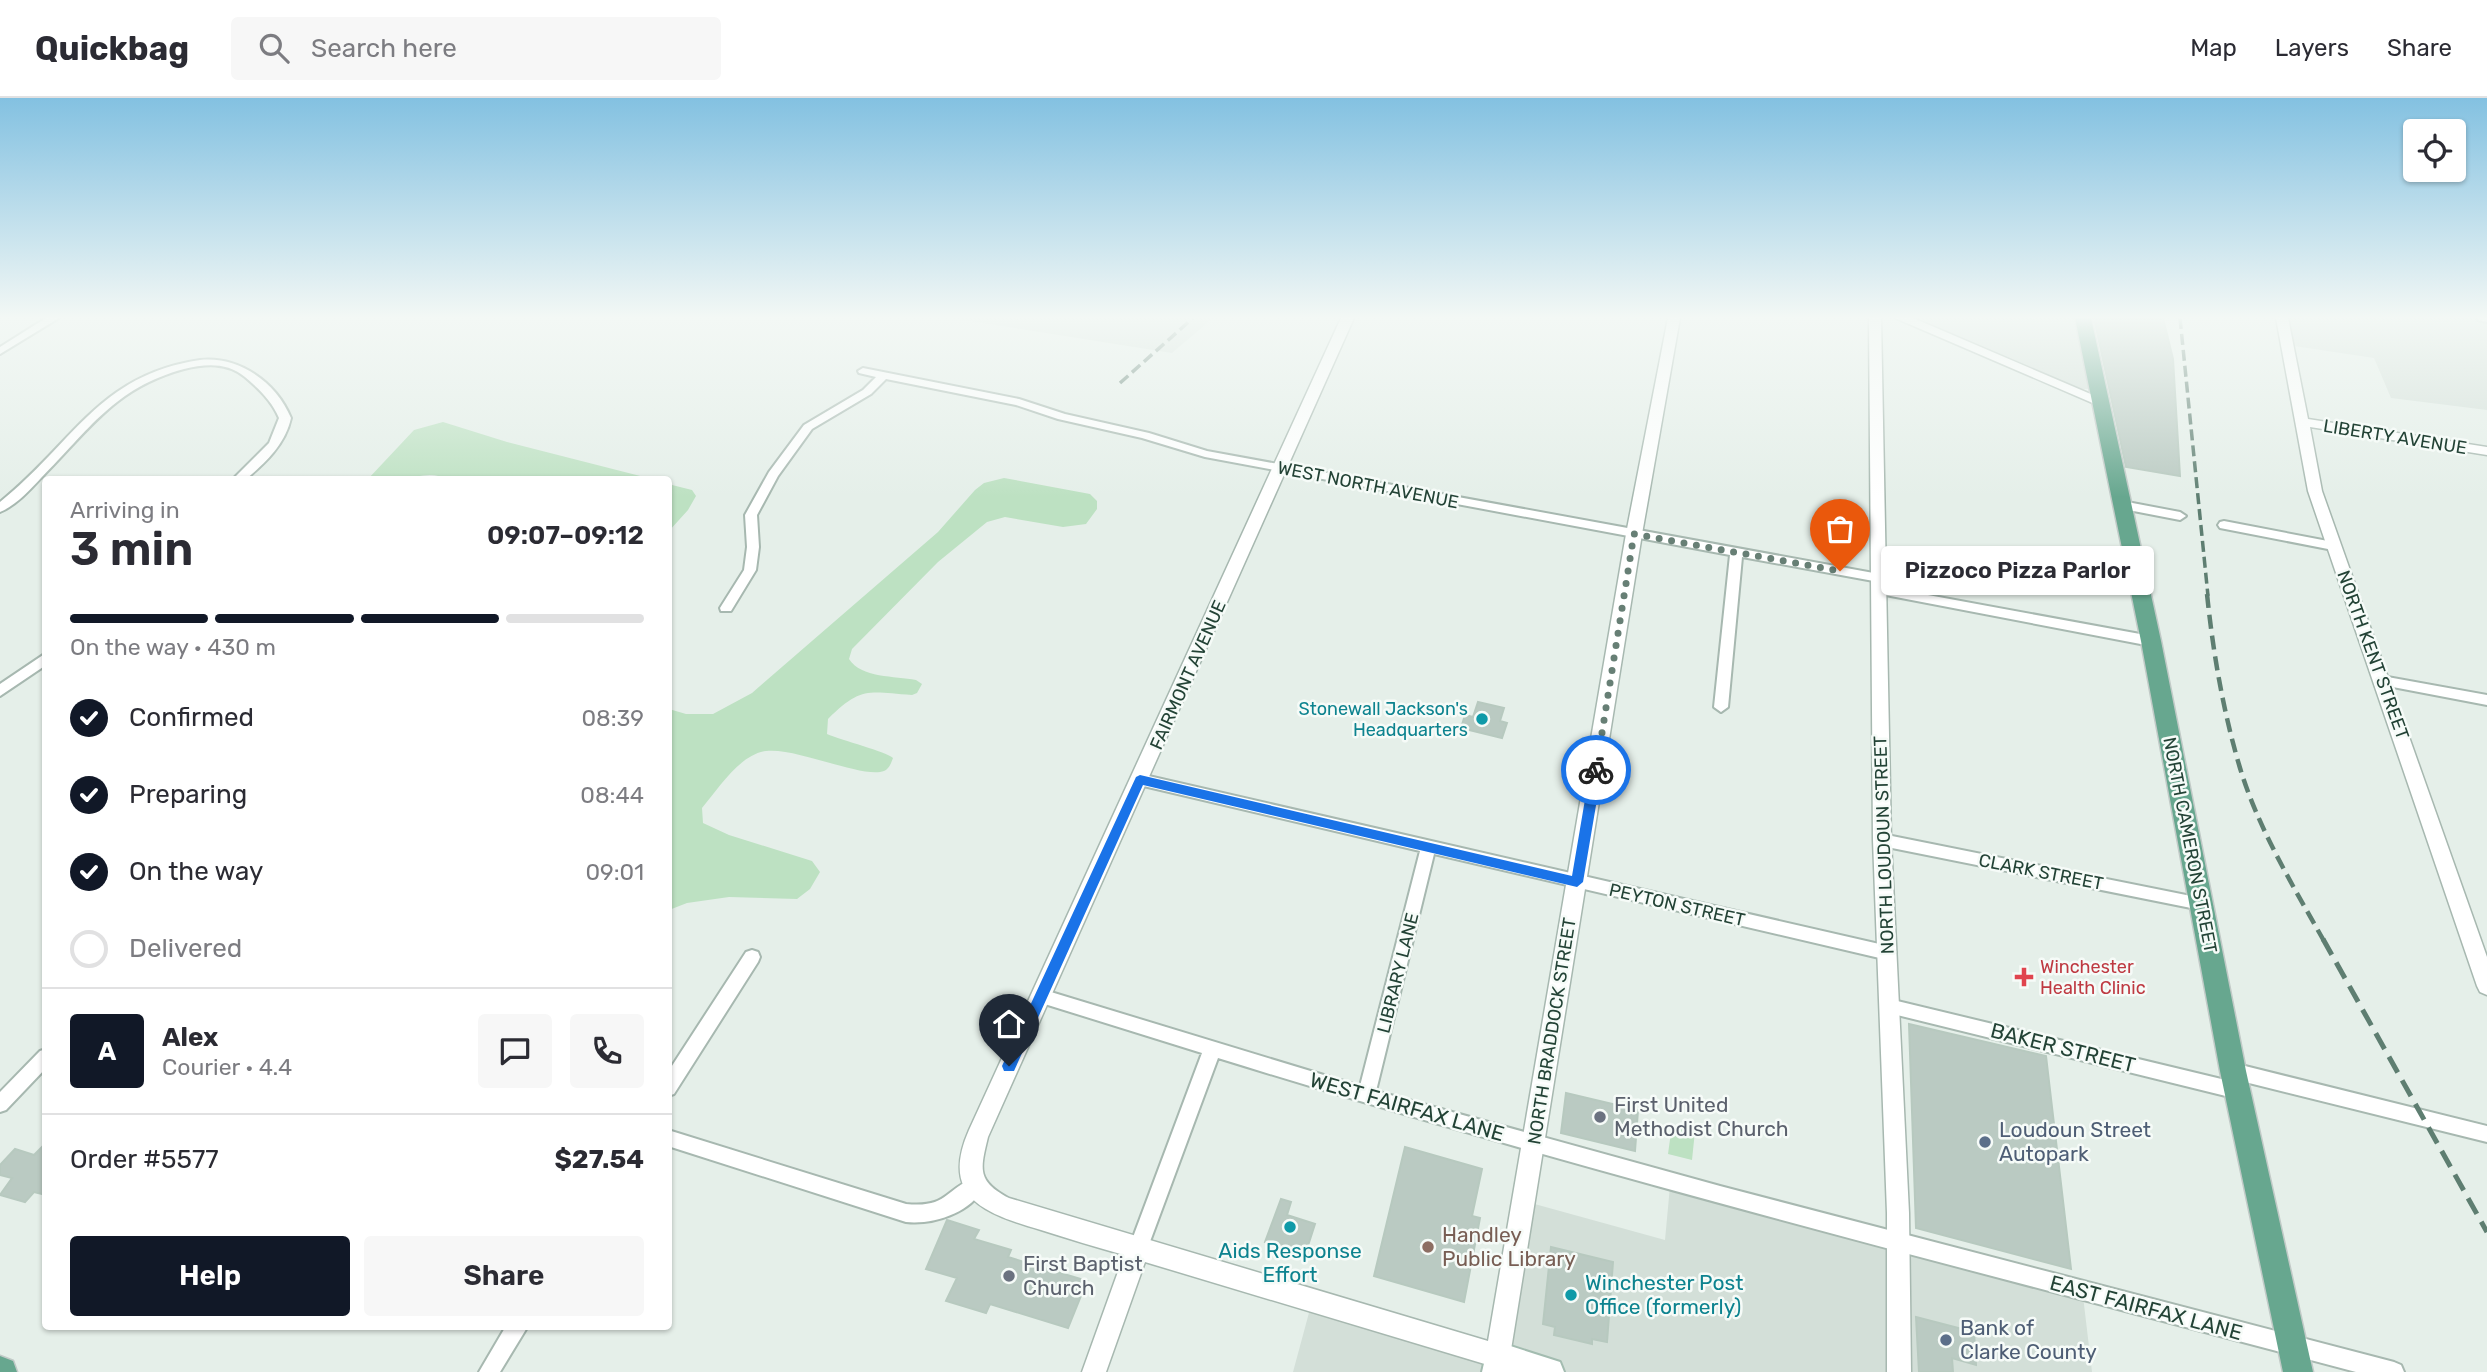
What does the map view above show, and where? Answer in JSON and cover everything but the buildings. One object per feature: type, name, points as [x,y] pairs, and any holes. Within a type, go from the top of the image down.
[{"type":"main road","name":"NORTH CAMERON STREET","points":[[2095,377],[2151,641],[2235,1081],[2298,1372]]},
{"type":"main road","points":[[1497,1364],[1550,1372]]},
{"type":"street","points":[[0,508],[29,485],[77,429],[116,395],[147,377]]},
{"type":"street","points":[[241,476],[273,446],[281,434],[285,418],[276,400],[252,377]]},
{"type":"street","points":[[726,608],[750,570],[753,557],[751,515],[773,475],[808,427],[867,392],[882,377]]},
{"type":"street","name":"WEST NORTH AVENUE","points":[[896,377],[1019,402],[1062,418],[1145,435],[1205,454],[1736,552],[2151,641]]},
{"type":"street","name":"FAIRMONT AVENUE","points":[[974,1187],[971,1165],[977,1137],[1320,377]]},
{"type":"street","name":"NORTH BRADDOCK STREET","points":[[1497,1364],[1634,534],[1663,377]]},
{"type":"street","name":"NORTH LOUDOUN STREET","points":[[1876,377],[1882,840],[1898,1241],[1899,1372]]},
{"type":"street","points":[[2043,377],[2100,401]]},
{"type":"street","name":"NORTH KENT STREET","points":[[2293,377],[2309,470],[2333,546],[2487,986]]},
{"type":"street","name":"LIBERTY AVENUE","points":[[2302,422],[2485,454]]},
{"type":"street","points":[[2122,505],[2180,516]]},
{"type":"street","points":[[2224,525],[2333,546]]},
{"type":"street","points":[[1721,707],[1736,552]]},
{"type":"street","points":[[0,691],[42,661]]},
{"type":"street","points":[[2382,681],[2487,700]]},
{"type":"street","name":"PEYTON STREET","points":[[1140,780],[1888,953]]},
{"type":"street","name":"CLARK STREET","points":[[1882,840],[2200,904]]},
{"type":"street","name":"LIBRARY LANE","points":[[1366,1096],[1428,848]]},
{"type":"street","points":[[672,1082],[751,957]]},
{"type":"street","name":"WEST FAIRFAX LANE","points":[[1041,996],[1366,1096],[1898,1241]]},
{"type":"street","name":"BAKER STREET","points":[[1889,1006],[2487,1135]]},
{"type":"street","points":[[1094,1372],[1212,1050]]},
{"type":"street","points":[[0,1104],[42,1060]]},
{"type":"street","points":[[672,1139],[906,1213],[939,1211],[959,1200],[974,1187],[982,1197],[1004,1208],[1138,1248],[1497,1364]]},
{"type":"street","name":"EAST FAIRFAX LANE","points":[[1898,1241],[2394,1372]]},
{"type":"street","points":[[489,1372],[515,1330]]},
{"type":"shaded area","points":[[2052,377],[2088,377],[2090,389],[2080,389]]},
{"type":"shaded area","points":[[2382,377],[2487,377],[2487,410],[2391,398]]},
{"type":"shaded area","points":[[1670,1186],[2083,1296],[2092,1372],[1293,1372],[1310,1309],[1504,1369],[1531,1203],[1665,1240]]},
{"type":"green space","points":[[443,422],[507,442],[640,476],[371,476],[414,430]]},
{"type":"green space","points":[[1004,478],[1090,494],[1097,501],[1097,509],[1086,524],[1063,527],[1005,517],[987,522],[938,562],[852,649],[849,659],[862,670],[916,680],[922,684],[917,693],[912,695],[875,693],[857,696],[828,719],[827,734],[889,755],[893,758],[888,768],[884,771],[861,771],[794,754],[766,751],[738,766],[702,808],[703,823],[729,835],[812,861],[820,872],[810,889],[797,899],[729,897],[687,903],[672,909],[672,710],[686,714],[713,714],[752,693],[938,532],[984,483]]},
{"type":"green space","points":[[672,485],[692,490],[696,496],[672,528]]},
{"type":"green space","points":[[1672,1125],[1695,1131],[1692,1160],[1668,1154]]},
{"type":"railway","points":[[1120,383],[1126,377]]},
{"type":"railway","points":[[2186,377],[2208,596]]},
{"type":"railway","points":[[2207,594],[2224,703],[2240,768],[2256,813],[2324,941]]},
{"type":"railway","points":[[2323,939],[2487,1232]]},
{"type":"way so far","points":[[1596,770],[1634,534],[1840,571]]},
{"type":"place","name":"Pizzoco Pizza Parlor","points":[[1840,571]]},
{"type":"place","name":"Stonewall Jackson's Headquarters","points":[[1482,719]]},
{"type":"place","name":"Winchester Health Clinic","points":[[2024,977]]},
{"type":"place","name":"First United Methodist Church","points":[[1600,1117]]},
{"type":"place","name":"Loudoun Street Autopark","points":[[1985,1142]]},
{"type":"place","name":"Aids Response Effort","points":[[1290,1227]]},
{"type":"place","name":"Handley Public Library","points":[[1428,1247]]},
{"type":"place","name":"First Baptist Church","points":[[1009,1276]]},
{"type":"place","name":"Winchester Post Office (formerly)","points":[[1571,1295]]},
{"type":"place","name":"Bank of Clarke County","points":[[1946,1340]]},
{"type":"route","points":[[1009,1066],[1140,780],[1577,882],[1596,770]]}]
